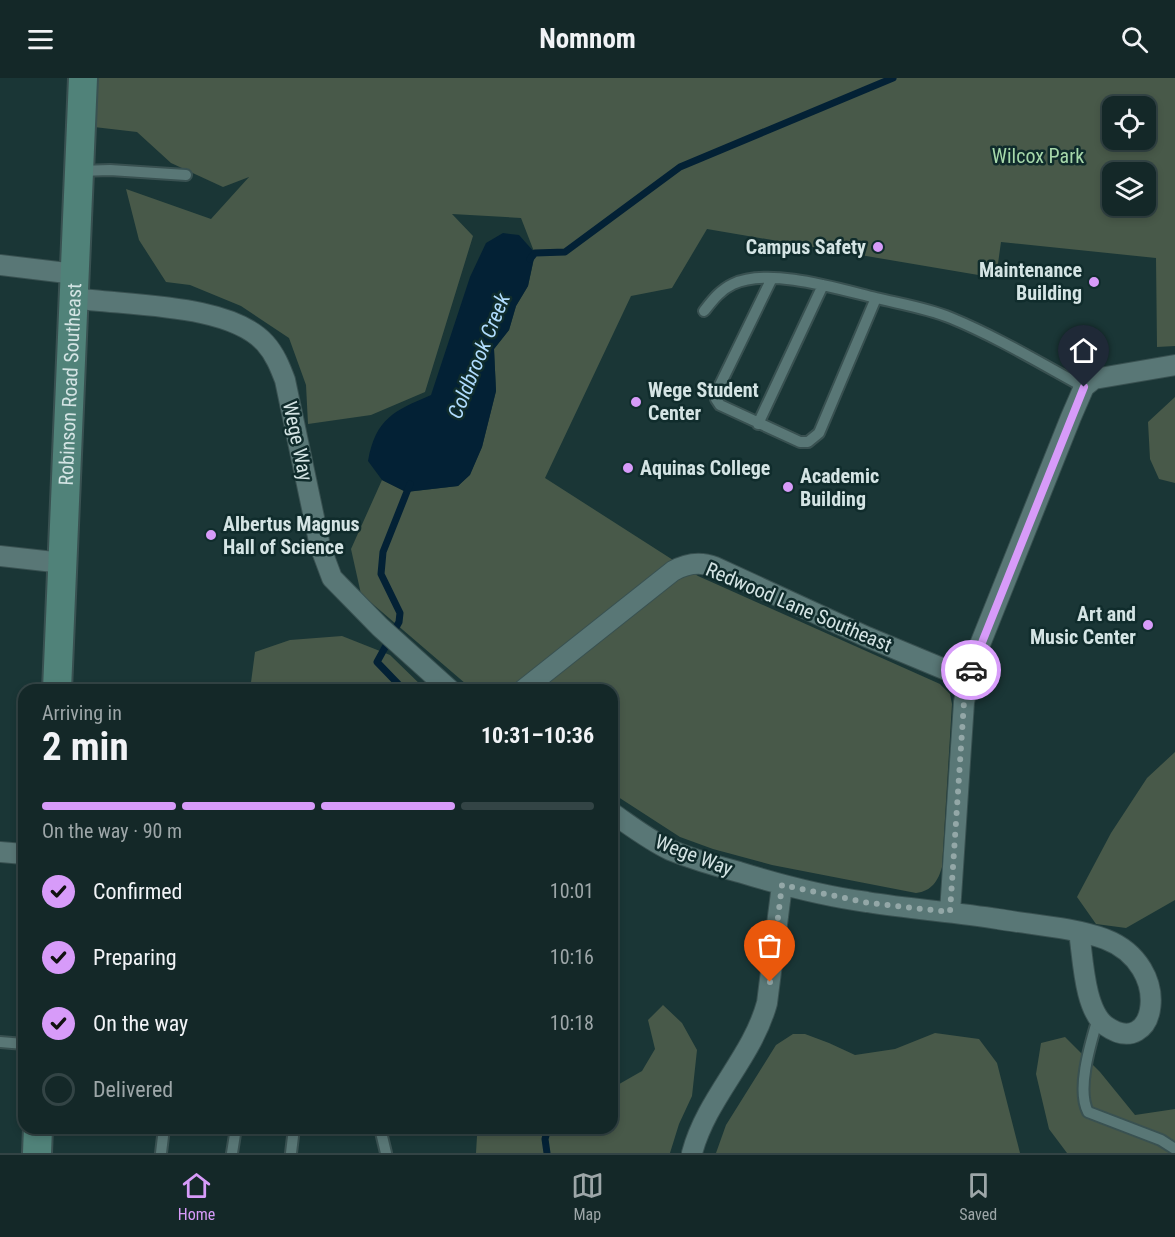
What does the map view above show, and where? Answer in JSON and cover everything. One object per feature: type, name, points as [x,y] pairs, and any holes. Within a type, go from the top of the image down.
[{"type":"main road","name":"Robinson Road Southeast","points":[[57,684],[83,78]]},
{"type":"main road","points":[[37,1153],[38,1134]]},
{"type":"street","name":"Wege Way","points":[[0,265],[75,286],[211,315],[246,328],[266,344],[285,380],[320,546],[332,578],[342,591],[443,684]]},
{"type":"street","points":[[950,912],[964,702],[968,679],[1084,387],[1101,377],[1175,365]]},
{"type":"street","points":[[0,556],[63,563]]},
{"type":"street","name":"Redwood Lane Southeast","points":[[531,684],[673,571],[685,565],[699,563],[715,567],[867,637],[968,679]]},
{"type":"street","name":"Wege Way","points":[[618,817],[670,850],[782,885],[857,901],[950,912],[1104,938],[1128,950],[1147,971],[1154,989],[1155,1002],[1152,1015],[1139,1029],[1126,1032],[1113,1030],[1098,1018]]},
{"type":"street","points":[[0,852],[18,854]]},
{"type":"street","points":[[692,1153],[710,1108],[753,1041],[763,1018],[767,1003],[782,885]]},
{"type":"street","points":[[1079,932],[1089,995],[1092,1008],[1098,1018]]},
{"type":"lane","points":[[80,171],[110,170],[186,175]]},
{"type":"lane","points":[[772,278],[716,396],[717,402],[758,424],[800,442],[808,442],[816,437],[824,424],[876,298]]},
{"type":"lane","points":[[704,311],[721,291],[734,284],[752,279],[772,278],[823,285],[927,309],[1032,358],[1084,387]]},
{"type":"lane","points":[[758,424],[823,285]]},
{"type":"lane","points":[[1098,1018],[1091,1042],[1084,1090],[1088,1112],[1161,1140],[1175,1149]]},
{"type":"lane","points":[[0,1042],[18,1044]]},
{"type":"lane","points":[[161,1153],[163,1134]]},
{"type":"lane","points":[[232,1153],[235,1134]]},
{"type":"lane","points":[[291,1153],[293,1134]]},
{"type":"lane","points":[[381,1134],[386,1153]]},
{"type":"green space","name":"Wilcox Park","points":[[96,78],[1175,78],[1175,346],[1157,347],[1156,258],[1001,242],[996,278],[707,229],[672,288],[631,296],[545,478],[698,576],[940,684],[950,694],[952,704],[942,867],[934,884],[916,893],[772,865],[713,849],[680,837],[618,797],[618,684],[466,684],[361,594],[351,549],[382,480],[406,492],[458,486],[470,474],[482,447],[496,391],[494,349],[509,330],[516,306],[528,286],[535,254],[521,218],[452,214],[473,236],[425,392],[371,415],[308,424],[306,385],[289,338],[241,306],[190,285],[166,282],[139,240],[126,189],[211,219],[249,177],[223,187],[171,163],[137,132],[94,127]]},
{"type":"green space","points":[[1175,397],[1175,483],[1159,479],[1150,459],[1148,422]]},
{"type":"green space","points":[[342,636],[390,655],[420,684],[251,684],[255,652],[290,640]]},
{"type":"green space","points":[[1175,752],[1175,900],[1126,928],[1096,924],[1077,897],[1111,833],[1147,778]]},
{"type":"green space","points":[[663,1005],[682,1023],[697,1050],[692,1096],[679,1124],[670,1153],[476,1153],[476,1134],[618,1134],[618,1085],[642,1071],[655,1049],[648,1020]]},
{"type":"green space","points":[[935,1033],[979,1039],[997,1063],[1020,1153],[716,1153],[726,1125],[776,1045],[793,1034],[805,1034],[855,1055],[895,1049]]},
{"type":"green space","points":[[1065,1037],[1100,1072],[1135,1115],[1175,1109],[1175,1153],[1067,1153],[1049,1129],[1036,1074],[1041,1043]]},
{"type":"water","points":[[503,233],[519,235],[535,253],[528,286],[516,306],[509,330],[494,349],[496,391],[482,447],[470,475],[458,486],[406,492],[382,480],[368,461],[371,446],[382,425],[389,418],[407,406],[431,395],[470,277],[486,243]]},
{"type":"waterway","name":"Coldbrook Creek","points":[[530,259],[535,253],[565,252],[680,167],[893,78]]},
{"type":"waterway","name":"Coldbrook Creek","points":[[398,684],[377,662],[399,622],[400,613],[381,574],[383,552],[410,484]]},
{"type":"waterway","name":"Coldbrook Creek","points":[[546,1134],[547,1153]]},
{"type":"way so far","points":[[770,982],[782,885],[869,903],[950,912],[964,702],[971,670]]},
{"type":"place","name":"Campus Safety","points":[[878,247]]},
{"type":"place","name":"Maintenance Building","points":[[1094,282]]},
{"type":"place","name":"Wege Student Center","points":[[636,402]]},
{"type":"place","name":"Aquinas College","points":[[628,468]]},
{"type":"place","name":"Academic Building","points":[[788,487]]},
{"type":"place","name":"Albertus Magnus Hall of Science","points":[[211,535]]},
{"type":"place","name":"Art and Music Center","points":[[1148,625]]},
{"type":"route","points":[[971,670],[1084,387]]}]
